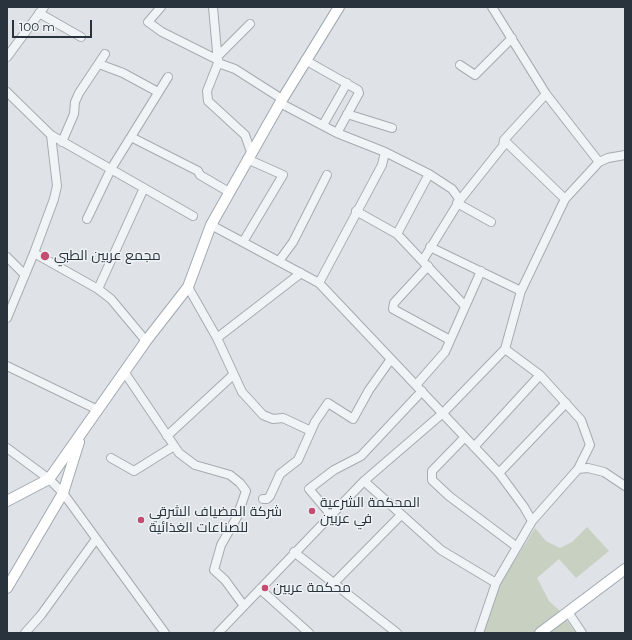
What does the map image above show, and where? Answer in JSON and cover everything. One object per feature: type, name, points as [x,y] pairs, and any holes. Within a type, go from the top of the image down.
[{"type":"main road","points":[[7,501],[49,479],[83,433],[146,341],[188,287],[211,225],[305,60],[339,7]]},
{"type":"main road","points":[[7,588],[63,493],[83,433]]},
{"type":"main road","points":[[540,633],[625,569]]},
{"type":"street","points":[[161,7],[148,22],[162,32],[235,69],[281,101],[337,133],[385,152],[429,174],[452,189],[458,202],[491,222]]},
{"type":"street","points":[[213,7],[218,60]]},
{"type":"street","points":[[492,7],[546,94],[599,162]]},
{"type":"street","points":[[8,51],[41,10],[81,37]]},
{"type":"street","points":[[243,242],[283,175],[249,156],[245,136],[208,101],[207,91],[218,60],[250,24]]},
{"type":"street","points":[[460,66],[475,75],[512,38]]},
{"type":"street","points":[[62,142],[74,114],[75,102],[106,54]]},
{"type":"street","points":[[305,60],[358,90],[359,93],[337,133]]},
{"type":"street","points":[[99,64],[123,73],[158,92]]},
{"type":"street","points":[[87,218],[111,169],[168,77]]},
{"type":"street","points":[[323,125],[347,84]]},
{"type":"street","points":[[7,92],[51,135],[193,216]]},
{"type":"street","points":[[450,340],[393,309],[394,303],[425,263],[430,247],[458,202],[503,146],[504,140],[546,94]]},
{"type":"street","points":[[348,114],[392,128]]},
{"type":"street","points":[[7,318],[34,253],[54,199],[57,186],[51,135]]},
{"type":"street","points":[[131,137],[198,171],[200,175],[230,192]]},
{"type":"street","points":[[504,140],[565,199]]},
{"type":"street","points":[[319,283],[356,211],[382,165],[385,152]]},
{"type":"street","points":[[218,633],[294,552],[364,481],[443,413],[505,349],[521,291],[565,199],[599,162],[608,158],[625,155]]},
{"type":"street","points":[[396,234],[429,174]]},
{"type":"street","points":[[279,261],[293,242],[327,175]]},
{"type":"street","points":[[98,289],[144,188]]},
{"type":"street","points":[[356,211],[396,234],[465,306]]},
{"type":"street","points":[[211,225],[319,283],[499,473],[524,507],[532,521]]},
{"type":"street","points":[[430,247],[521,291]]},
{"type":"street","points":[[34,253],[98,289],[111,299],[146,341]]},
{"type":"street","points":[[7,257],[25,275]]},
{"type":"street","points":[[416,385],[445,352],[481,271]]},
{"type":"street","points":[[217,338],[301,274]]},
{"type":"street","points":[[188,287],[217,338],[242,392],[263,415],[273,419],[283,418],[311,431]]},
{"type":"street","points":[[479,633],[496,583],[532,521],[578,469],[590,445],[581,420],[566,403],[540,375],[505,349]]},
{"type":"street","points":[[263,499],[267,499],[270,496],[280,474],[298,460],[319,414],[328,403],[353,419],[369,390],[391,359]]},
{"type":"street","points":[[7,366],[98,410]]},
{"type":"street","points":[[125,373],[179,453],[194,465],[230,475],[240,483],[246,491],[237,517],[221,545],[214,570],[226,580],[244,606]]},
{"type":"street","points":[[167,436],[233,375]]},
{"type":"street","points":[[474,446],[540,375]]},
{"type":"street","points":[[331,515],[309,489],[334,470],[361,456],[422,391]]},
{"type":"street","points":[[499,473],[566,403]]},
{"type":"street","points":[[465,437],[432,471],[432,480],[517,547]]},
{"type":"street","points":[[111,458],[134,471],[174,446]]},
{"type":"street","points":[[7,448],[49,479],[63,493],[165,633]]},
{"type":"street","points":[[578,469],[588,468],[604,472],[625,486]]},
{"type":"street","points":[[364,481],[401,516],[441,550],[496,583]]},
{"type":"street","points":[[334,583],[401,516]]},
{"type":"street","points":[[25,633],[41,615],[96,539]]},
{"type":"street","points":[[294,552],[397,633]]},
{"type":"street","points":[[260,589],[309,633]]},
{"type":"street","points":[[568,612],[582,633]]},
{"type":"green space","points":[[587,527],[609,551],[576,578],[559,559],[537,578],[549,601],[560,611],[576,633],[482,633],[500,584],[535,528],[546,541],[560,548],[572,542]]},
{"type":"place","name":"مجمع عربين الطبي","points":[[45,256]]},
{"type":"place","name":"المحكمة الشرعية في عربين","points":[[312,511]]},
{"type":"place","name":"شركة المضياف الشرقي للصناعات الغذائية","points":[[141,520]]},
{"type":"place","name":"محكمة عربين","points":[[265,588]]}]
